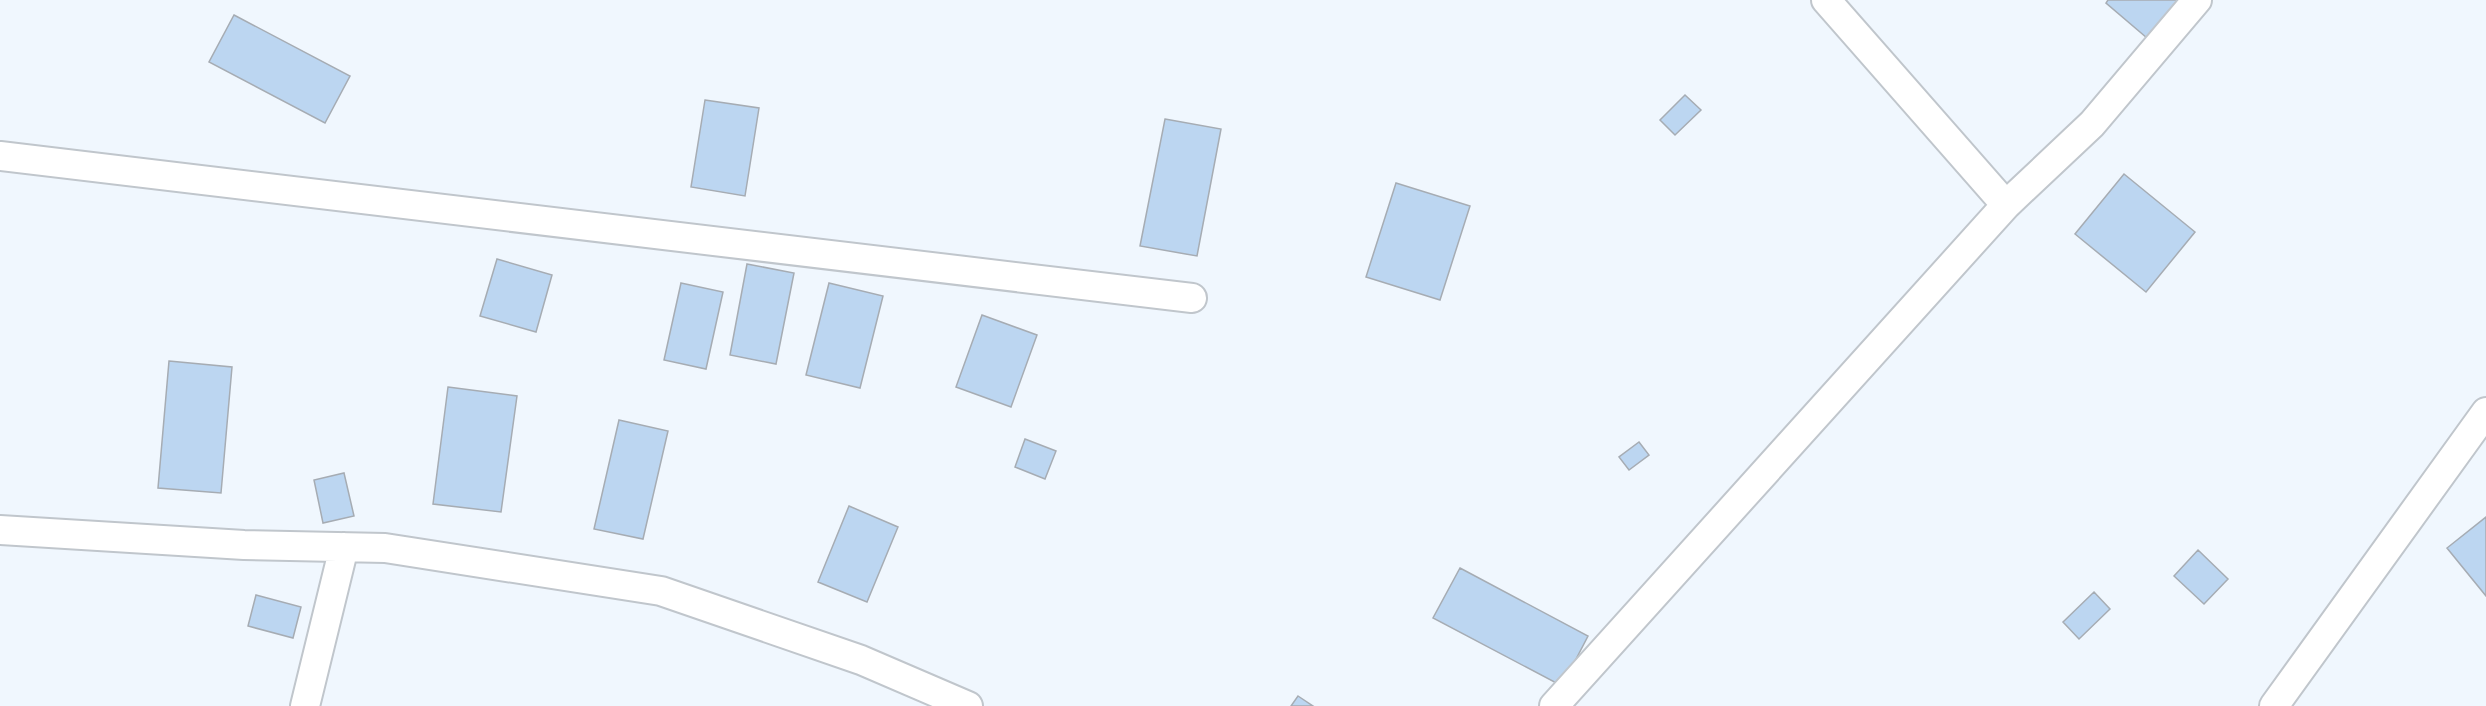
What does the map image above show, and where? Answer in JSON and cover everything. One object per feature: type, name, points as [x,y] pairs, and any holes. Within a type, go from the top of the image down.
[{"type":"street","points":[[1826,0],[2006,205]]},
{"type":"street","points":[[1554,706],[2006,205],[2092,124],[2197,0]]},
{"type":"street","points":[[0,156],[1192,298]]},
{"type":"street","points":[[2274,706],[2486,412]]},
{"type":"street","points":[[0,530],[244,545],[385,548],[661,591],[861,660],[968,706]]},
{"type":"street","points":[[305,706],[344,547]]},
{"type":"building","points":[[2108,0],[2179,0],[2147,38],[2106,3]]},
{"type":"building","points":[[234,15],[350,76],[325,123],[209,62]]},
{"type":"building","points":[[1685,95],[1701,110],[1675,135],[1660,120]]},
{"type":"building","points":[[705,100],[759,108],[745,196],[691,187]]},
{"type":"building","points":[[1165,119],[1221,129],[1197,256],[1140,246]]},
{"type":"building","points":[[2124,174],[2195,232],[2146,292],[2075,234]]},
{"type":"building","points":[[1396,183],[1470,206],[1440,300],[1366,277]]},
{"type":"building","points":[[497,259],[552,275],[536,332],[480,316]]},
{"type":"building","points":[[747,264],[794,273],[776,364],[730,355]]},
{"type":"building","points":[[681,283],[723,292],[706,369],[664,360]]},
{"type":"building","points":[[829,283],[883,296],[860,388],[806,375]]},
{"type":"building","points":[[982,315],[1037,335],[1011,407],[956,387]]},
{"type":"building","points":[[169,361],[232,367],[221,493],[158,488]]},
{"type":"building","points":[[448,387],[517,396],[501,512],[433,504]]},
{"type":"building","points":[[619,420],[668,431],[643,539],[594,529]]},
{"type":"building","points":[[1025,439],[1056,451],[1045,479],[1015,467]]},
{"type":"building","points":[[1639,442],[1649,455],[1629,470],[1619,457]]},
{"type":"building","points":[[344,473],[354,516],[323,523],[314,480]]},
{"type":"building","points":[[849,506],[898,527],[867,602],[818,582]]},
{"type":"building","points":[[2486,517],[2486,596],[2447,548]]},
{"type":"building","points":[[2198,550],[2228,579],[2204,604],[2174,576]]},
{"type":"building","points":[[1460,568],[1588,636],[1562,686],[1433,618]]},
{"type":"building","points":[[2094,592],[2110,609],[2079,639],[2063,622]]},
{"type":"building","points":[[256,595],[301,607],[293,638],[248,626]]},
{"type":"building","points":[[1298,696],[1313,706],[1291,706]]}]
